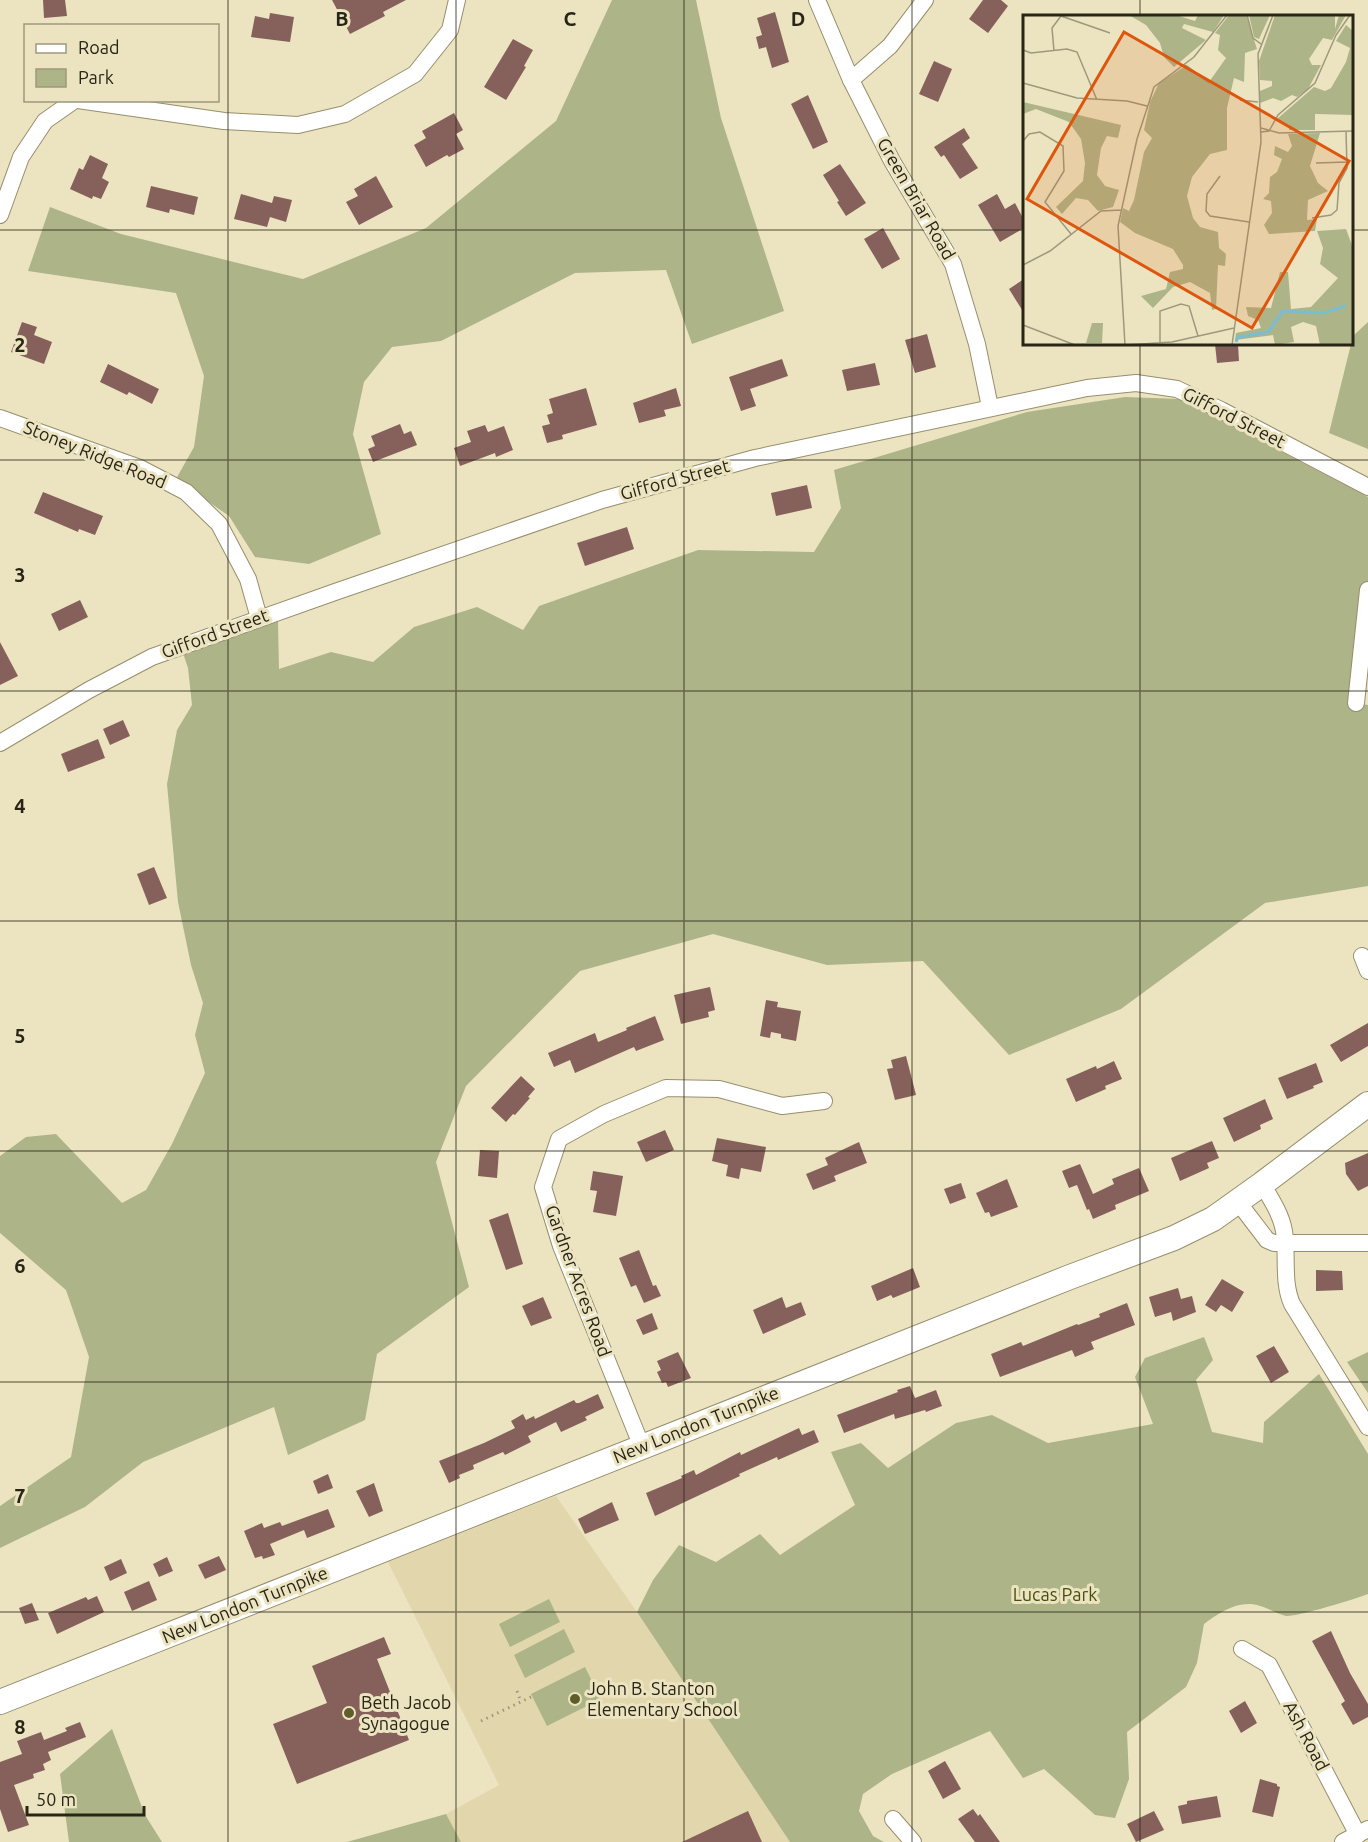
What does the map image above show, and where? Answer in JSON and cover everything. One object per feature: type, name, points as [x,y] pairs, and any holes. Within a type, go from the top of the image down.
[{"type":"main road","name":"New London Turnpike","points":[[0,1702],[1070,1277],[1174,1238],[1213,1219],[1238,1202],[1368,1104]]},
{"type":"street","points":[[90,102],[217,120],[298,126],[345,114],[415,74],[450,30],[457,0]]},
{"type":"street","name":"Green Briar Road","points":[[817,0],[851,80],[892,161],[953,264],[977,344],[990,407]]},
{"type":"street","points":[[851,80],[890,46],[925,0]]},
{"type":"street","points":[[0,215],[21,157],[45,121],[73,102]]},
{"type":"street","name":"Gifford Street","points":[[0,742],[89,690],[152,657],[602,500],[755,458],[1087,388],[1136,383],[1177,389],[1368,487]]},
{"type":"street","name":"Stoney Ridge Road","points":[[0,418],[140,468],[186,492],[219,524],[248,579],[260,618]]},
{"type":"street","points":[[1356,703],[1368,590]]},
{"type":"street","name":"Gardner Acres Road","points":[[642,1447],[561,1246],[543,1186],[559,1139],[604,1114],[666,1088],[719,1089],[782,1106],[824,1101]]},
{"type":"street","points":[[1262,1184],[1281,1219],[1285,1244],[1286,1281],[1292,1305],[1368,1427]]},
{"type":"street","points":[[1238,1202],[1267,1240],[1274,1244],[1368,1243]]},
{"type":"street","name":"Ash Road","points":[[1242,1649],[1269,1665],[1356,1835]]},
{"type":"street","points":[[893,1819],[913,1842]]},
{"type":"path","points":[[517,1691],[521,1702]]},
{"type":"path","points":[[481,1720],[533,1696]]},
{"type":"shaded area","name":"John B. Stanton Elementary School","points":[[556,1496],[637,1612],[790,1842],[461,1842],[446,1814],[499,1785],[388,1562]]},
{"type":"green space","points":[[612,0],[696,0],[721,118],[784,311],[692,344],[666,270],[575,273],[441,341],[392,347],[364,382],[353,434],[381,534],[309,564],[255,557],[229,516],[176,479],[194,447],[204,376],[176,293],[28,271],[50,207],[121,234],[303,279],[426,228],[556,121]]},
{"type":"green space","points":[[1368,322],[1368,449],[1329,433],[1351,345],[1353,345],[1353,336]]},
{"type":"green space","points":[[1125,397],[1181,399],[1368,497],[1368,622],[1356,703],[1368,705],[1368,886],[1265,903],[1121,1009],[1009,1055],[923,961],[827,965],[713,934],[580,971],[466,1086],[436,1162],[469,1287],[377,1354],[365,1420],[288,1455],[274,1407],[143,1462],[85,1507],[0,1548],[0,1506],[71,1457],[89,1357],[66,1290],[0,1233],[0,1156],[26,1137],[56,1134],[122,1203],[146,1190],[172,1144],[205,1073],[195,1035],[203,1003],[191,965],[178,902],[167,784],[177,730],[192,705],[188,668],[183,653],[278,621],[279,669],[331,652],[373,662],[414,627],[477,607],[523,630],[539,606],[698,550],[814,552],[841,508],[834,470],[1027,412]]},
{"type":"green space","name":"Lucas Park","points":[[1204,1337],[1213,1360],[1196,1380],[1212,1432],[1263,1443],[1264,1422],[1319,1374],[1368,1454],[1368,1594],[1292,1616],[1252,1604],[1244,1604],[1223,1612],[1204,1624],[1197,1663],[1186,1687],[1127,1732],[1129,1779],[1115,1818],[1095,1815],[1044,1769],[1023,1778],[990,1731],[892,1774],[863,1794],[859,1811],[873,1836],[884,1842],[790,1842],[637,1612],[653,1580],[679,1545],[716,1562],[760,1534],[780,1555],[855,1505],[831,1452],[861,1443],[888,1468],[956,1423],[992,1415],[1048,1443],[1153,1424],[1135,1377],[1145,1358]]},
{"type":"green space","points":[[1368,1352],[1368,1393],[1347,1362]]},
{"type":"green space","points":[[549,1599],[560,1622],[510,1647],[499,1624]]},
{"type":"green space","points":[[564,1629],[575,1652],[525,1678],[514,1655]]},
{"type":"green space","points":[[585,1667],[601,1699],[547,1726],[531,1694]]},
{"type":"green space","points":[[112,1729],[145,1815],[162,1842],[69,1842],[60,1774]]},
{"type":"green space","points":[[446,1814],[461,1842],[347,1842]]},
{"type":"building","points":[[43,0],[65,0],[67,16],[44,18]]},
{"type":"building","points":[[332,0],[406,0],[383,12],[385,16],[350,34]]},
{"type":"building","points":[[983,0],[1001,0],[1008,6],[988,33],[969,19]]},
{"type":"building","points":[[775,12],[789,62],[772,68],[766,47],[759,49],[756,37],[762,35],[757,18]]},
{"type":"building","points":[[270,13],[294,17],[290,42],[251,37],[255,16],[269,19]]},
{"type":"building","points":[[513,39],[533,50],[524,66],[526,67],[506,100],[484,87]]},
{"type":"building","points":[[934,61],[952,69],[938,102],[919,94]]},
{"type":"building","points":[[808,95],[828,142],[813,149],[791,104]]},
{"type":"building","points":[[454,113],[463,130],[456,134],[464,149],[449,157],[447,155],[426,167],[414,145],[426,138],[422,131]]},
{"type":"building","points":[[964,128],[970,138],[962,144],[978,168],[960,179],[944,155],[941,157],[934,147]]},
{"type":"building","points":[[90,155],[108,164],[102,178],[109,182],[101,199],[93,196],[92,199],[70,189],[79,168],[83,170]]},
{"type":"building","points":[[840,164],[866,203],[846,216],[823,175]]},
{"type":"building","points":[[376,176],[393,207],[359,225],[346,202],[358,196],[354,189]]},
{"type":"building","points":[[151,186],[198,197],[194,215],[170,209],[169,213],[146,207]]},
{"type":"building","points":[[241,194],[272,203],[274,196],[292,200],[286,222],[270,217],[267,227],[234,219]]},
{"type":"building","points":[[997,194],[1005,209],[1015,203],[1023,218],[1023,229],[1000,242],[978,205]]},
{"type":"building","points":[[883,228],[900,259],[882,269],[864,239]]},
{"type":"building","points":[[1023,280],[1023,311],[1009,289]]},
{"type":"building","points":[[22,322],[37,327],[34,335],[52,342],[44,364],[11,352]]},
{"type":"building","points":[[927,334],[936,367],[915,373],[905,340]]},
{"type":"building","points":[[1215,345],[1238,345],[1239,361],[1217,363]]},
{"type":"building","points":[[782,359],[788,376],[750,389],[756,406],[741,411],[729,377]]},
{"type":"building","points":[[875,363],[880,385],[847,391],[842,370]]},
{"type":"building","points":[[108,364],[159,389],[152,404],[129,392],[127,395],[100,382]]},
{"type":"building","points":[[586,388],[597,425],[562,435],[563,439],[547,443],[542,426],[550,424],[547,415],[553,413],[549,399]]},
{"type":"building","points":[[676,388],[681,406],[664,410],[666,416],[639,423],[633,403]]},
{"type":"building","points":[[400,424],[404,434],[411,431],[417,445],[373,462],[368,449],[375,446],[371,436]]},
{"type":"building","points":[[485,425],[488,432],[504,426],[513,450],[496,457],[495,453],[460,466],[454,448],[471,442],[467,431]]},
{"type":"building","points":[[807,485],[812,508],[776,516],[771,493]]},
{"type":"building","points":[[43,492],[103,516],[95,535],[79,529],[78,532],[34,513]]},
{"type":"building","points":[[627,527],[634,549],[585,566],[577,543]]},
{"type":"building","points":[[80,600],[88,617],[59,631],[51,614]]},
{"type":"building","points":[[0,642],[18,676],[0,685]]},
{"type":"building","points":[[123,720],[130,736],[110,745],[103,729]]},
{"type":"building","points":[[98,739],[105,758],[68,772],[61,754]]},
{"type":"building","points":[[154,867],[167,898],[149,905],[137,874]]},
{"type":"building","points":[[710,987],[715,1010],[708,1012],[709,1017],[681,1024],[674,995]]},
{"type":"building","points":[[766,1000],[778,1002],[777,1007],[801,1011],[796,1041],[781,1038],[781,1034],[771,1032],[770,1038],[760,1036]]},
{"type":"building","points":[[655,1016],[664,1040],[636,1051],[634,1047],[575,1073],[570,1060],[554,1067],[548,1053],[595,1033],[598,1042]]},
{"type":"building","points":[[1368,1023],[1368,1046],[1341,1062],[1330,1045]]},
{"type":"building","points":[[906,1056],[916,1095],[895,1100],[887,1069],[893,1068],[891,1060]]},
{"type":"building","points":[[1114,1061],[1122,1079],[1076,1102],[1066,1079]]},
{"type":"building","points":[[1316,1063],[1323,1082],[1287,1099],[1278,1078]]},
{"type":"building","points":[[521,1076],[535,1089],[528,1097],[530,1098],[506,1122],[491,1108]]},
{"type":"building","points":[[1265,1099],[1273,1119],[1260,1125],[1261,1129],[1234,1142],[1223,1118]]},
{"type":"building","points":[[665,1130],[674,1150],[646,1162],[637,1142]]},
{"type":"building","points":[[717,1138],[766,1147],[761,1172],[741,1168],[739,1179],[726,1176],[728,1165],[712,1161]]},
{"type":"building","points":[[1212,1141],[1219,1158],[1207,1163],[1209,1168],[1180,1181],[1171,1158]]},
{"type":"building","points":[[859,1142],[867,1163],[834,1176],[836,1181],[813,1190],[806,1174],[828,1165],[825,1158]]},
{"type":"building","points":[[480,1150],[499,1151],[497,1178],[478,1176]]},
{"type":"building","points":[[1368,1153],[1368,1186],[1358,1191],[1346,1174],[1345,1163]]},
{"type":"building","points":[[1080,1164],[1093,1194],[1114,1184],[1112,1179],[1139,1168],[1149,1191],[1115,1205],[1116,1209],[1093,1219],[1077,1185],[1069,1188],[1062,1171]]},
{"type":"building","points":[[593,1171],[623,1176],[616,1216],[593,1212],[597,1191],[590,1190]]},
{"type":"building","points":[[1007,1179],[1018,1207],[991,1217],[989,1212],[985,1213],[976,1193]]},
{"type":"building","points":[[961,1183],[966,1198],[950,1204],[944,1189]]},
{"type":"building","points":[[508,1213],[523,1264],[506,1270],[489,1220]]},
{"type":"building","points":[[639,1250],[653,1286],[656,1285],[661,1296],[644,1303],[636,1285],[631,1287],[619,1258]]},
{"type":"building","points":[[913,1268],[920,1287],[893,1298],[891,1295],[877,1301],[871,1286]]},
{"type":"building","points":[[1316,1270],[1342,1271],[1343,1290],[1316,1291]]},
{"type":"building","points":[[1222,1279],[1244,1292],[1232,1312],[1221,1305],[1216,1312],[1205,1305]]},
{"type":"building","points":[[1178,1288],[1181,1299],[1192,1296],[1196,1312],[1173,1321],[1171,1312],[1155,1317],[1149,1297]]},
{"type":"building","points":[[543,1297],[552,1318],[531,1326],[522,1306]]},
{"type":"building","points":[[782,1297],[786,1308],[801,1302],[806,1315],[763,1334],[753,1310]]},
{"type":"building","points":[[1127,1303],[1135,1325],[1091,1342],[1094,1349],[1075,1357],[1072,1350],[1000,1377],[991,1354],[1021,1342],[1023,1346],[1100,1317],[1099,1314]]},
{"type":"building","points":[[652,1313],[658,1329],[643,1335],[636,1320]]},
{"type":"building","points":[[1274,1346],[1289,1372],[1271,1383],[1256,1356]]},
{"type":"building","points":[[678,1352],[691,1378],[668,1387],[666,1382],[662,1383],[657,1372],[661,1370],[657,1361]]},
{"type":"building","points":[[910,1386],[915,1398],[936,1390],[942,1406],[895,1419],[894,1414],[844,1433],[837,1415]]},
{"type":"building","points":[[598,1394],[604,1408],[585,1417],[587,1420],[561,1432],[556,1422],[528,1436],[531,1442],[505,1455],[503,1452],[473,1465],[474,1469],[459,1475],[460,1478],[449,1483],[439,1461],[515,1428],[511,1421],[523,1414],[526,1420],[534,1416],[535,1419],[574,1400],[579,1403]]},
{"type":"building","points":[[799,1428],[802,1435],[814,1430],[819,1442],[739,1474],[740,1476],[655,1516],[646,1493],[682,1478],[681,1476],[694,1470],[696,1475],[740,1452],[741,1455]]},
{"type":"building","points":[[328,1474],[333,1488],[318,1494],[313,1481]]},
{"type":"building","points":[[374,1483],[383,1511],[369,1517],[356,1491]]},
{"type":"building","points":[[612,1502],[619,1520],[585,1534],[578,1519]]},
{"type":"building","points":[[328,1509],[335,1527],[307,1538],[304,1530],[270,1544],[275,1555],[263,1559],[262,1556],[255,1558],[244,1531],[262,1523],[264,1528],[280,1522],[282,1526]]},
{"type":"building","points":[[219,1556],[226,1570],[205,1579],[198,1565]]},
{"type":"building","points":[[167,1557],[173,1571],[159,1577],[153,1564]]},
{"type":"building","points":[[121,1559],[127,1573],[110,1581],[104,1567]]},
{"type":"building","points":[[149,1581],[157,1600],[132,1611],[124,1592]]},
{"type":"building","points":[[97,1596],[104,1612],[57,1634],[48,1613],[86,1597],[88,1600]]},
{"type":"building","points":[[32,1603],[39,1620],[25,1624],[19,1608]]},
{"type":"building","points":[[1331,1631],[1350,1673],[1368,1704],[1368,1717],[1353,1725],[1341,1704],[1345,1701],[1312,1641]]},
{"type":"building","name":"Beth Jacob Synagogue","points":[[384,1637],[391,1654],[377,1659],[409,1740],[297,1784],[273,1724],[327,1703],[312,1666]]},
{"type":"building","points":[[1245,1701],[1257,1723],[1241,1733],[1229,1711]]},
{"type":"building","points":[[80,1722],[86,1737],[48,1752],[51,1760],[43,1764],[45,1770],[33,1774],[34,1778],[14,1785],[29,1825],[8,1832],[0,1809],[0,1762],[22,1754],[17,1741],[41,1732],[44,1740],[67,1731],[65,1728]]},
{"type":"building","points":[[945,1761],[961,1789],[943,1799],[928,1771]]},
{"type":"building","points":[[1260,1779],[1280,1787],[1273,1817],[1252,1812]]},
{"type":"building","points":[[1217,1796],[1221,1817],[1182,1824],[1178,1806],[1187,1804],[1187,1801]]},
{"type":"building","points":[[973,1809],[978,1816],[980,1814],[1000,1842],[975,1842],[958,1819]]},
{"type":"building","points":[[748,1811],[762,1842],[682,1842],[718,1825]]},
{"type":"building","points":[[1154,1811],[1164,1830],[1136,1842],[1127,1824]]},
{"type":"place","name":"John B. Stanton Elementary School","points":[[575,1699]]},
{"type":"place","name":"Beth Jacob Synagogue","points":[[349,1713]]}]
